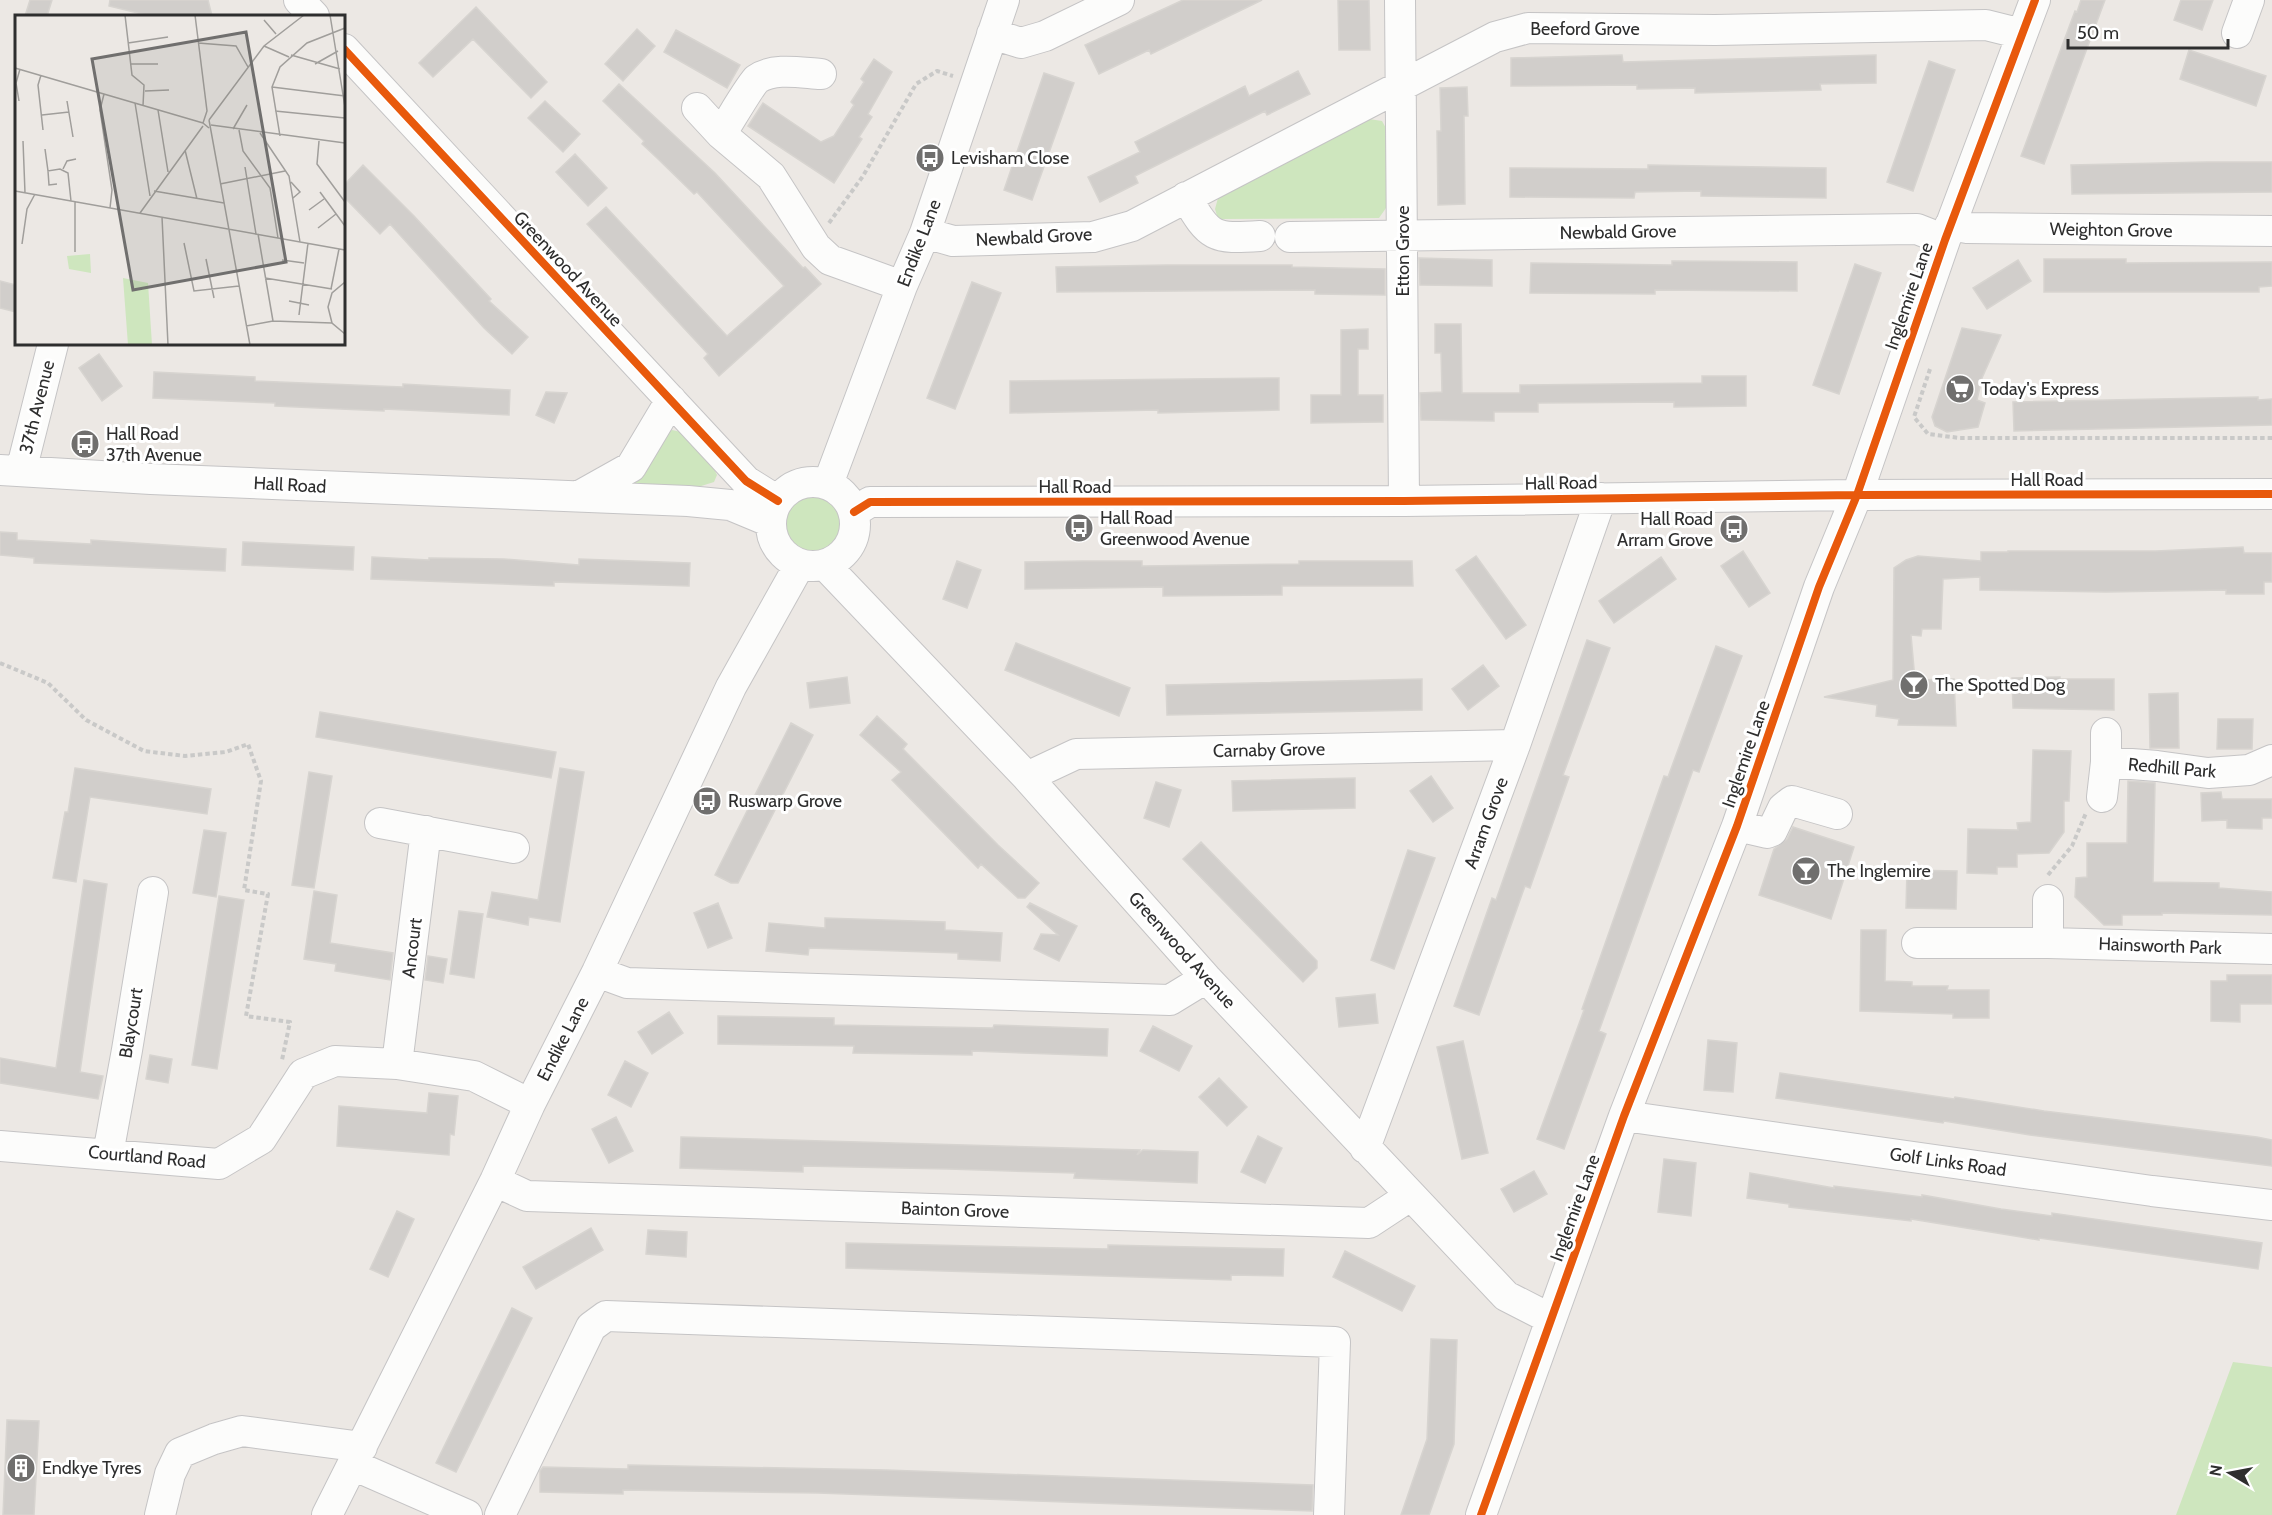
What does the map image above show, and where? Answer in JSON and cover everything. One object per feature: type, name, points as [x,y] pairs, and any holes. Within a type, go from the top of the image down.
[{"type":"street","points":[[299,0],[313,15]]},
{"type":"street","name":"Endike Lane","points":[[828,484],[902,286],[925,232],[1004,0]]},
{"type":"street","points":[[992,34],[1021,43],[1045,36],[1119,0]]},
{"type":"street","name":"Etton Grove","points":[[1400,0],[1404,501]]},
{"type":"street","name":"Inglemire Lane","points":[[1480,1515],[1624,1116],[1737,826],[1819,587],[1857,495],[1947,233],[2035,0]]},
{"type":"street","points":[[2237,33],[2249,0]]},
{"type":"street","name":"Beeford Grove","points":[[1186,197],[1402,83],[1495,37],[1528,28],[1714,30],[1986,25],[2022,34]]},
{"type":"street","name":"Greenwood Avenue","points":[[345,50],[775,511]]},
{"type":"street","points":[[722,134],[756,80],[770,74],[786,72],[821,74]]},
{"type":"street","points":[[697,108],[722,134],[771,176],[812,241],[830,260],[902,286]]},
{"type":"street","points":[[1186,197],[1199,219],[1212,234],[1233,238],[1260,236]]},
{"type":"street","name":"Newbald Grove","points":[[925,232],[953,241],[1093,237],[1132,226],[1186,197]]},
{"type":"street","name":"Weighton Grove","points":[[1947,233],[1967,228],[2272,231]]},
{"type":"street","name":"Newbald Grove","points":[[1290,237],[1917,229],[1947,233]]},
{"type":"street","name":"37th Avenue","points":[[11,470],[53,345]]},
{"type":"street","name":"Hall Road","points":[[581,495],[631,467],[671,400]]},
{"type":"street","name":"Hall Road","points":[[11,470],[545,496],[581,495],[730,505],[775,511]]},
{"type":"street","points":[[809,482],[828,484],[844,495],[854,513],[855,534],[845,552],[812,564],[784,555],[774,540],[775,511],[792,488],[809,482]]},
{"type":"street","name":"Hall Road","points":[[854,513],[870,502],[1404,501],[1857,495],[2272,494]]},
{"type":"street","name":"Arram Grove","points":[[1365,1148],[1515,745],[1601,498]]},
{"type":"street","name":"Endike Lane","points":[[327,1515],[495,1182],[530,1104],[597,972],[731,687],[812,564]]},
{"type":"street","name":"Greenwood Avenue","points":[[812,564],[1028,777],[1206,978],[1506,1296],[1551,1319]]},
{"type":"street","name":"Redhill Park","points":[[2102,797],[2106,762],[2106,733]]},
{"type":"street","name":"Carnaby Grove","points":[[1028,777],[1076,754],[1515,745]]},
{"type":"street","name":"Redhill Park","points":[[2106,762],[2208,773],[2249,770],[2272,759]]},
{"type":"street","points":[[1737,826],[1767,833],[1772,831],[1783,808],[1792,801],[1837,814]]},
{"type":"street","points":[[380,823],[514,848]]},
{"type":"street","name":"Ancourt","points":[[397,1064],[426,831]]},
{"type":"street","name":"Blaycourt","points":[[108,1154],[153,892]]},
{"type":"street","points":[[2048,900],[2048,943]]},
{"type":"street","name":"Hainsworth Park","points":[[1917,943],[2048,943],[2272,949]]},
{"type":"street","points":[[597,972],[627,983],[1170,1000],[1206,978]]},
{"type":"street","name":"Courtland Road","points":[[0,1146],[219,1164],[261,1139],[303,1074],[335,1061],[397,1064],[474,1076],[530,1104]]},
{"type":"street","name":"Golf Links Road","points":[[1624,1116],[2152,1191],[2272,1205]]},
{"type":"street","name":"Bainton Grove","points":[[495,1182],[527,1196],[1369,1223],[1410,1196]]},
{"type":"street","points":[[500,1515],[591,1327],[606,1316],[1335,1342],[1329,1515]]},
{"type":"street","points":[[160,1515],[170,1474],[180,1453],[235,1431],[357,1456],[467,1515]]},
{"type":"path","points":[[812,241],[823,231],[863,176],[916,84],[936,71],[976,82]]},
{"type":"path","points":[[1932,363],[1914,417],[1928,434],[1960,438],[2272,438]]},
{"type":"path","points":[[0,663],[48,684],[86,720],[144,751],[185,756],[226,752],[248,744],[261,781],[244,890],[268,894],[246,1016],[290,1022],[281,1068]]},
{"type":"path","points":[[2048,900],[2037,896],[2051,869],[2072,846],[2090,804],[2102,797]]},
{"type":"green space","points":[[1369,119],[1382,121],[1387,130],[1386,208],[1379,218],[1218,219],[1215,209],[1218,198]]},
{"type":"green space","points":[[672,430],[681,432],[714,469],[717,475],[714,482],[682,492],[613,492],[663,434]]},
{"type":"green space","points":[[814,495],[830,500],[838,508],[843,524],[838,540],[830,548],[814,553],[798,548],[790,540],[785,524],[790,508],[798,500]]},
{"type":"green space","points":[[2233,1362],[2272,1367],[2272,1515],[2176,1515]]},
{"type":"building","points":[[30,0],[52,0],[47,15],[25,15]]},
{"type":"building","points":[[110,0],[208,0],[212,15],[146,15],[109,6]]},
{"type":"building","points":[[1183,0],[1262,0],[1151,54],[1149,50],[1099,74],[1085,45]]},
{"type":"building","points":[[1338,0],[1369,0],[1370,50],[1339,50]]},
{"type":"building","points":[[2081,0],[2105,0],[2044,164],[2021,156]]},
{"type":"building","points":[[2181,0],[2213,0],[2202,30],[2174,20]]},
{"type":"building","points":[[476,7],[547,82],[531,98],[473,39],[433,77],[419,63]]},
{"type":"building","points":[[637,29],[655,46],[623,81],[605,64]]},
{"type":"building","points":[[676,30],[740,65],[727,88],[664,52]]},
{"type":"building","points":[[2189,50],[2266,76],[2256,106],[2180,79]]},
{"type":"building","points":[[1622,55],[1623,62],[1876,55],[1876,83],[1820,84],[1821,90],[1695,93],[1695,88],[1637,89],[1637,85],[1511,86],[1511,58]]},
{"type":"building","points":[[874,59],[892,72],[868,114],[872,117],[859,137],[862,139],[834,183],[748,126],[763,103],[821,142],[834,136],[854,105],[851,102],[864,82],[861,79]]},
{"type":"building","points":[[1929,61],[1955,70],[1913,191],[1887,182]]},
{"type":"building","points":[[1298,71],[1310,94],[1267,115],[1265,111],[1135,176],[1138,183],[1100,202],[1088,177],[1140,152],[1135,142],[1245,86],[1249,96]]},
{"type":"building","points":[[1044,73],[1074,83],[1032,200],[1004,190]]},
{"type":"building","points":[[619,84],[715,173],[803,268],[805,267],[821,284],[719,376],[704,358],[708,354],[587,224],[606,207],[727,336],[784,286],[697,192],[694,194],[642,144],[644,141],[603,101]]},
{"type":"building","points":[[1467,87],[1468,116],[1464,116],[1465,204],[1438,205],[1437,131],[1441,131],[1440,88]]},
{"type":"building","points":[[545,101],[580,134],[563,152],[528,118]]},
{"type":"building","points":[[575,154],[607,188],[588,206],[556,172]]},
{"type":"building","points":[[2272,162],[2272,192],[2072,194],[2071,165]]},
{"type":"building","points":[[363,165],[491,299],[489,301],[528,337],[512,354],[484,328],[390,224],[380,234],[345,198],[345,184]]},
{"type":"building","points":[[1648,165],[1826,168],[1826,198],[1701,196],[1701,191],[1635,192],[1634,198],[1510,197],[1510,168],[1648,169]]},
{"type":"building","points":[[1419,258],[1492,260],[1492,286],[1420,285]]},
{"type":"building","points":[[2044,259],[2126,259],[2126,263],[2272,262],[2272,286],[2259,287],[2259,292],[2044,292]]},
{"type":"building","points":[[2018,260],[2031,281],[1987,309],[1973,288]]},
{"type":"building","points":[[1672,261],[1797,262],[1797,291],[1655,290],[1655,294],[1530,293],[1531,263],[1672,265]]},
{"type":"building","points":[[1855,264],[1881,273],[1839,394],[1813,385]]},
{"type":"building","points":[[1292,265],[1292,267],[1385,269],[1385,295],[1315,294],[1315,290],[1057,292],[1056,267]]},
{"type":"building","points":[[0,281],[15,285],[15,312],[0,308]]},
{"type":"building","points":[[972,282],[1001,293],[955,409],[927,398]]},
{"type":"building","points":[[1435,324],[1461,324],[1462,393],[1520,393],[1520,385],[1702,383],[1702,376],[1746,376],[1746,406],[1674,407],[1674,402],[1538,403],[1538,412],[1494,412],[1494,421],[1421,420],[1420,393],[1442,392],[1441,353],[1435,353]]},
{"type":"building","name":"Today's Express","points":[[1962,328],[2001,335],[1982,378],[1977,400],[1985,403],[1978,427],[1947,432],[1935,426],[1932,417]]},
{"type":"building","points":[[1368,329],[1368,349],[1358,349],[1358,395],[1383,395],[1383,422],[1311,423],[1311,395],[1341,395],[1341,330]]},
{"type":"building","points":[[99,354],[122,386],[102,401],[79,368]]},
{"type":"building","points":[[154,372],[255,377],[255,381],[403,387],[403,384],[510,390],[509,415],[275,406],[275,403],[153,398]]},
{"type":"building","points":[[1279,378],[1279,410],[1010,413],[1010,381]]},
{"type":"building","points":[[546,392],[567,393],[554,423],[536,415]]},
{"type":"building","points":[[2258,397],[2258,400],[2272,399],[2272,425],[2014,431],[2013,402]]},
{"type":"building","points":[[0,532],[17,533],[17,540],[91,544],[91,540],[226,549],[225,571],[34,563],[34,558],[0,555]]},
{"type":"building","points":[[243,542],[354,547],[353,570],[242,565]]},
{"type":"building","points":[[2243,547],[2244,553],[2272,553],[2272,582],[2264,582],[2264,594],[2226,594],[2226,590],[2106,592],[1980,590],[1980,577],[1943,579],[1941,629],[1922,629],[1921,636],[1911,635],[1915,680],[1954,679],[1956,726],[1898,725],[1899,719],[1876,716],[1877,705],[1824,697],[1893,680],[1894,568],[1906,560],[1918,556],[1981,561],[1981,552],[2156,551]]},
{"type":"building","points":[[1743,551],[1770,593],[1749,607],[1721,566]]},
{"type":"building","points":[[1476,556],[1526,625],[1506,639],[1456,570]]},
{"type":"building","points":[[372,557],[429,560],[429,558],[504,559],[579,565],[579,559],[690,563],[689,586],[554,582],[554,586],[371,579]]},
{"type":"building","points":[[1661,557],[1676,579],[1614,623],[1599,601]]},
{"type":"building","points":[[957,561],[981,570],[967,608],[943,599]]},
{"type":"building","points":[[1142,561],[1142,566],[1299,564],[1299,561],[1412,561],[1413,586],[1282,586],[1282,595],[1163,596],[1163,587],[1025,589],[1025,562]]},
{"type":"building","points":[[1587,640],[1610,648],[1563,775],[1569,777],[1530,888],[1525,886],[1479,1015],[1454,1006],[1492,898],[1496,900]]},
{"type":"building","points":[[1016,643],[1130,688],[1119,716],[1005,670]]},
{"type":"building","points":[[1716,646],[1742,656],[1699,772],[1693,770],[1599,1031],[1606,1034],[1564,1149],[1537,1139],[1664,776],[1668,777]]},
{"type":"building","points":[[1483,665],[1499,686],[1468,710],[1452,689]]},
{"type":"building","points":[[847,677],[850,703],[810,708],[807,683]]},
{"type":"building","points":[[2060,677],[2060,679],[2114,679],[2114,710],[2013,708],[2012,678]]},
{"type":"building","points":[[1422,679],[1422,710],[1167,715],[1166,685]]},
{"type":"building","points":[[2178,693],[2179,748],[2150,748],[2149,694]]},
{"type":"building","points":[[320,712],[556,752],[551,778],[316,737]]},
{"type":"building","points":[[877,716],[907,744],[903,749],[1039,883],[1025,898],[1018,898],[981,864],[978,868],[892,780],[901,772],[860,735]]},
{"type":"building","points":[[2218,719],[2253,719],[2252,749],[2217,749]]},
{"type":"building","points":[[791,723],[813,735],[738,883],[731,883],[715,875]]},
{"type":"building","points":[[2033,750],[2071,751],[2069,801],[2064,801],[2064,832],[2049,853],[2017,854],[2017,867],[1997,867],[1997,874],[1967,873],[1968,829],[2018,830],[2017,823],[2031,822]]},
{"type":"building","points":[[75,768],[211,789],[207,814],[90,797],[76,882],[53,878]]},
{"type":"building","points":[[560,768],[584,772],[560,922],[529,917],[528,925],[487,917],[492,892],[538,900]]},
{"type":"building","points":[[309,772],[332,776],[314,888],[292,885]]},
{"type":"building","points":[[1431,776],[1453,808],[1433,822],[1410,791]]},
{"type":"building","points":[[1355,778],[1355,808],[1233,811],[1232,781]]},
{"type":"building","points":[[2128,781],[2155,783],[2153,882],[2219,883],[2219,888],[2272,892],[2272,915],[2162,913],[2162,915],[2122,915],[2122,925],[2104,925],[2075,897],[2076,878],[2087,877],[2087,843],[2127,843]]},
{"type":"building","points":[[1156,782],[1181,790],[1169,827],[1144,818]]},
{"type":"building","points":[[2221,792],[2222,799],[2272,799],[2272,818],[2262,818],[2262,829],[2227,828],[2227,820],[2202,821],[2201,793]]},
{"type":"building","name":"The Inglemire","points":[[1793,827],[1854,847],[1831,919],[1759,895],[1774,849],[1787,839]]},
{"type":"building","points":[[204,830],[226,833],[216,897],[193,893]]},
{"type":"building","points":[[1201,842],[1317,961],[1317,968],[1303,982],[1183,859]]},
{"type":"building","points":[[1408,850],[1435,858],[1394,969],[1371,960]]},
{"type":"building","points":[[1907,870],[1957,871],[1956,909],[1906,908]]},
{"type":"building","points":[[84,880],[107,884],[80,1072],[103,1076],[98,1099],[0,1083],[0,1058],[56,1068]]},
{"type":"building","points":[[314,891],[337,895],[330,943],[393,953],[390,980],[335,971],[336,964],[304,959]]},
{"type":"building","points":[[219,896],[244,900],[217,1069],[192,1065]]},
{"type":"building","points":[[718,903],[732,938],[708,948],[694,913]]},
{"type":"building","points":[[1030,903],[1077,926],[1059,961],[1034,949],[1041,934],[1058,935],[1027,907]]},
{"type":"building","points":[[459,911],[483,914],[474,978],[450,974]]},
{"type":"building","points":[[825,918],[945,922],[945,930],[1002,933],[1000,961],[958,959],[958,953],[809,948],[808,955],[766,951],[769,923],[825,928]]},
{"type":"building","points":[[1861,930],[1886,930],[1885,981],[1912,982],[1912,986],[1948,986],[1947,990],[1989,990],[1989,1018],[1953,1018],[1953,1014],[1860,1011]]},
{"type":"building","points":[[428,956],[447,959],[443,983],[425,980]]},
{"type":"building","points":[[2227,975],[2272,975],[2272,1004],[2240,1004],[2240,1022],[2211,1021],[2211,981],[2227,981]]},
{"type":"building","points":[[1375,994],[1378,1023],[1339,1027],[1336,998]]},
{"type":"building","points":[[669,1012],[683,1033],[652,1054],[638,1032]]},
{"type":"building","points":[[718,1016],[834,1018],[834,1025],[993,1028],[994,1025],[1108,1029],[1107,1056],[972,1051],[972,1055],[853,1053],[854,1046],[718,1044]]},
{"type":"building","points":[[1153,1026],[1192,1046],[1179,1071],[1140,1051]]},
{"type":"building","points":[[1708,1040],[1737,1043],[1733,1092],[1704,1090]]},
{"type":"building","points":[[1463,1041],[1488,1153],[1462,1159],[1437,1047]]},
{"type":"building","points":[[150,1055],[172,1059],[168,1083],[146,1079]]},
{"type":"building","points":[[625,1061],[648,1073],[631,1107],[608,1095]]},
{"type":"building","points":[[1780,1073],[1954,1099],[1955,1097],[2044,1111],[2257,1137],[2272,1140],[2272,1166],[2030,1135],[1776,1098]]},
{"type":"building","points":[[1219,1078],[1247,1107],[1227,1126],[1199,1097]]},
{"type":"building","points":[[429,1093],[458,1096],[454,1135],[450,1134],[449,1155],[337,1146],[339,1106],[427,1113]]},
{"type":"building","points":[[616,1117],[633,1151],[609,1163],[592,1129]]},
{"type":"building","points":[[1258,1136],[1282,1148],[1265,1183],[1241,1172]]},
{"type":"building","points":[[681,1137],[1140,1150],[1137,1155],[1143,1150],[1198,1152],[1197,1183],[1074,1178],[1075,1173],[948,1169],[803,1166],[803,1172],[680,1168]]},
{"type":"building","points":[[1664,1159],[1696,1163],[1691,1216],[1658,1212]]},
{"type":"building","points":[[1534,1171],[1547,1194],[1514,1212],[1501,1189]]},
{"type":"building","points":[[1750,1173],[1834,1188],[1834,1186],[1922,1197],[1922,1195],[2001,1209],[2052,1216],[2052,1213],[2262,1243],[2258,1269],[2039,1238],[2039,1240],[1911,1219],[1911,1221],[1789,1207],[1789,1204],[1747,1198]]},
{"type":"building","points":[[397,1211],[414,1219],[388,1277],[370,1269]]},
{"type":"building","points":[[591,1228],[603,1250],[536,1289],[523,1267]]},
{"type":"building","points":[[648,1230],[687,1232],[686,1257],[646,1254]]},
{"type":"building","points":[[846,1243],[1108,1249],[1108,1245],[1284,1249],[1283,1276],[1231,1275],[1231,1280],[846,1268]]},
{"type":"building","points":[[1345,1251],[1415,1286],[1402,1311],[1333,1277]]},
{"type":"building","points":[[512,1308],[532,1318],[456,1472],[436,1463]]},
{"type":"building","points":[[1431,1339],[1457,1340],[1454,1444],[1429,1515],[1401,1515],[1427,1439]]},
{"type":"building","name":"Endkye Tyres","points":[[7,1420],[39,1421],[34,1515],[3,1515]]},
{"type":"building","points":[[628,1465],[886,1470],[1313,1485],[1312,1511],[818,1493],[623,1490],[623,1494],[540,1492],[540,1471],[543,1467],[628,1469]]},
{"type":"cycle path","points":[[1481,1515],[1624,1116],[1737,826],[1819,587],[1857,495],[1945,240],[2035,0]]},
{"type":"cycle path","points":[[345,50],[746,481],[778,501]]},
{"type":"cycle path","points":[[854,512],[870,502],[1404,501],[1857,495],[2272,494]]},
{"type":"place","name":"Levisham Close","points":[[930,158]]},
{"type":"place","name":"Today's Express","points":[[1960,389]]},
{"type":"place","name":"Hall Road 37th Avenue","points":[[85,444]]},
{"type":"place","name":"Hall Road Greenwood Avenue","points":[[1079,528]]},
{"type":"place","name":"Hall Road Arram Grove","points":[[1734,529]]},
{"type":"place","name":"The Spotted Dog","points":[[1914,685]]},
{"type":"place","name":"Ruswarp Grove","points":[[707,801]]},
{"type":"place","name":"The Inglemire","points":[[1806,871]]},
{"type":"place","name":"Endkye Tyres","points":[[21,1468]]}]
